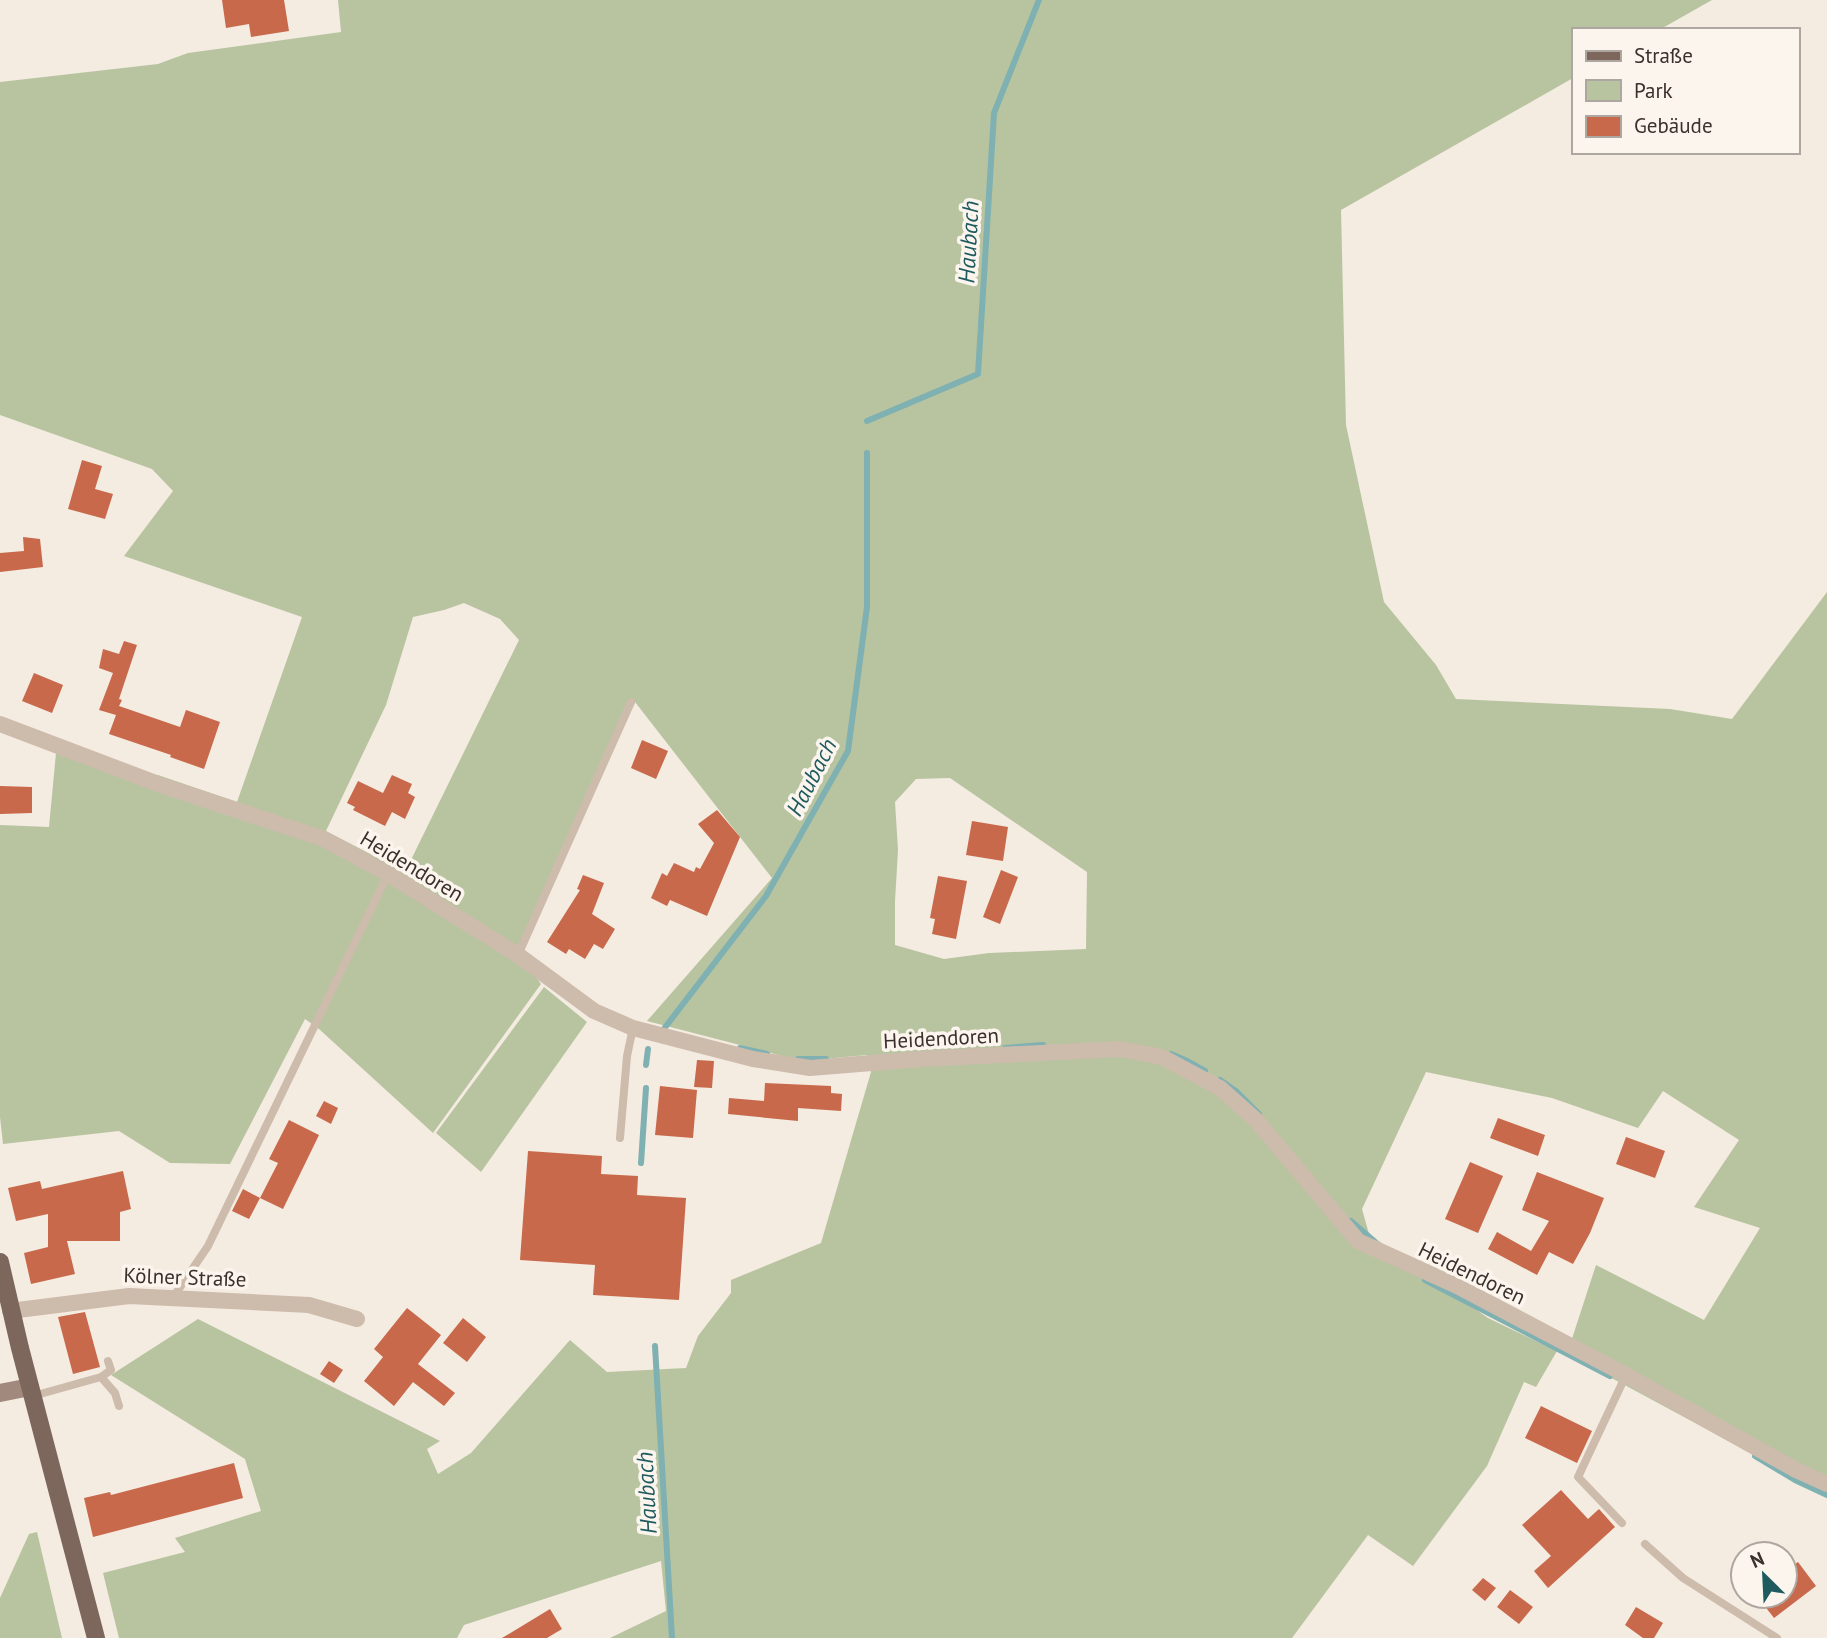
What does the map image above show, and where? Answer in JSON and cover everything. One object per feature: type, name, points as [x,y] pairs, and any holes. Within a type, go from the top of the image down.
[{"type":"main road","points":[[0,1262],[10,1311],[96,1638]]},
{"type":"street","name":"Heidendoren","points":[[0,724],[161,785],[324,839],[388,874],[518,955],[594,1011],[633,1028],[753,1059],[810,1068],[921,1059],[1120,1049],[1162,1057],[1220,1088],[1255,1120],[1357,1241],[1457,1286],[1827,1485]]},
{"type":"street","name":"Kölner Straße","points":[[10,1311],[129,1296],[309,1305],[357,1319]]},
{"type":"street","points":[[0,1394],[31,1392]]},
{"type":"lane","points":[[518,955],[631,702]]},
{"type":"lane","points":[[172,1299],[208,1246],[388,874]]},
{"type":"lane","points":[[620,1138],[627,1056],[633,1028]]},
{"type":"lane","points":[[31,1392],[101,1377],[111,1370],[108,1361]]},
{"type":"lane","points":[[1622,1523],[1578,1477],[1626,1375]]},
{"type":"lane","points":[[101,1377],[115,1393],[119,1406]]},
{"type":"lane","points":[[1645,1544],[1683,1578],[1777,1638]]},
{"type":"green space","points":[[338,0],[1712,0],[1663,28],[1572,28],[1572,79],[1341,210],[1346,425],[1384,602],[1436,665],[1456,699],[1670,709],[1732,719],[1827,592],[1827,1493],[1567,1354],[1596,1265],[1704,1320],[1760,1228],[1694,1207],[1739,1140],[1663,1091],[1638,1128],[1552,1098],[1426,1072],[1362,1209],[1369,1234],[1488,1318],[1557,1351],[1536,1387],[1524,1382],[1487,1466],[1413,1566],[1368,1535],[1292,1638],[610,1638],[666,1611],[661,1561],[464,1625],[457,1638],[119,1638],[103,1573],[185,1552],[175,1538],[261,1511],[245,1459],[111,1375],[198,1319],[440,1441],[427,1449],[438,1474],[471,1453],[570,1340],[607,1372],[686,1368],[698,1336],[731,1293],[731,1280],[821,1243],[871,1072],[867,1055],[802,1061],[647,1021],[772,878],[635,702],[520,954],[541,984],[433,1133],[305,1019],[230,1164],[170,1163],[119,1131],[3,1144],[0,1117],[0,825],[49,827],[56,753],[153,788],[158,775],[237,802],[302,617],[124,556],[173,491],[152,469],[0,415],[0,82],[158,64],[188,53],[341,32]],"holes":[[[464,603],[500,619],[519,640],[405,872],[326,831],[386,705],[413,617]],[[950,778],[1087,872],[1086,949],[989,953],[944,959],[895,945],[898,850],[895,802],[916,779]]]},
{"type":"green space","points":[[544,987],[587,1022],[481,1172],[436,1133]]},
{"type":"green space","points":[[37,1532],[62,1638],[0,1638],[0,1598],[29,1534]]},
{"type":"building","points":[[222,0],[284,0],[289,31],[251,37],[249,24],[226,28]]},
{"type":"building","points":[[82,460],[102,466],[95,489],[113,494],[105,519],[68,509]]},
{"type":"building","points":[[23,537],[40,539],[43,567],[0,572],[0,553],[24,551]]},
{"type":"building","points":[[124,641],[137,645],[119,706],[180,727],[186,710],[220,722],[204,769],[109,734],[116,715],[99,710],[113,673],[99,668],[103,649],[119,654]]},
{"type":"building","points":[[34,673],[63,685],[52,713],[22,701]]},
{"type":"building","points":[[642,740],[668,751],[656,779],[631,768]]},
{"type":"building","points":[[392,775],[412,784],[408,793],[415,797],[405,819],[392,812],[385,826],[353,810],[355,807],[347,803],[358,781],[383,793]]},
{"type":"building","points":[[0,786],[32,787],[32,813],[0,814]]},
{"type":"building","points":[[717,810],[740,837],[707,916],[670,900],[667,906],[651,898],[662,873],[667,876],[674,863],[694,872],[696,867],[700,869],[714,843],[698,824]]},
{"type":"building","points":[[972,821],[1008,827],[1003,861],[966,855]]},
{"type":"building","points":[[1001,870],[1018,877],[1000,924],[983,917]]},
{"type":"building","points":[[583,875],[604,883],[592,914],[615,929],[603,949],[594,944],[585,959],[569,949],[566,954],[547,942],[580,890],[577,889]]},
{"type":"building","points":[[938,876],[967,881],[956,939],[932,934],[935,919],[930,918]]},
{"type":"building","points":[[697,1060],[714,1061],[712,1088],[694,1087]]},
{"type":"building","points":[[765,1083],[831,1086],[831,1093],[842,1094],[841,1111],[798,1108],[798,1121],[728,1114],[729,1098],[764,1101]]},
{"type":"building","points":[[660,1086],[697,1090],[693,1138],[655,1135]]},
{"type":"building","points":[[324,1101],[338,1108],[331,1124],[316,1116]]},
{"type":"building","points":[[1498,1118],[1545,1135],[1538,1156],[1490,1138]]},
{"type":"building","points":[[289,1120],[319,1135],[283,1209],[260,1198],[278,1163],[269,1159]]},
{"type":"building","points":[[1626,1137],[1665,1151],[1655,1178],[1616,1164]]},
{"type":"building","points":[[528,1151],[602,1156],[601,1174],[638,1176],[637,1195],[686,1198],[679,1300],[593,1295],[595,1265],[520,1260]]},
{"type":"building","points":[[1470,1162],[1503,1176],[1478,1233],[1445,1219]]},
{"type":"building","points":[[123,1171],[131,1209],[120,1212],[120,1241],[67,1241],[75,1274],[31,1284],[24,1253],[48,1247],[48,1214],[16,1221],[8,1188],[40,1181],[42,1189]]},
{"type":"building","points":[[1537,1172],[1604,1198],[1590,1233],[1573,1264],[1549,1252],[1537,1275],[1488,1249],[1497,1232],[1531,1251],[1549,1221],[1522,1210]]},
{"type":"building","points":[[243,1189],[260,1198],[249,1219],[232,1211]]},
{"type":"building","points":[[407,1308],[441,1335],[418,1364],[455,1393],[444,1406],[413,1382],[394,1406],[364,1381],[383,1357],[374,1349]]},
{"type":"building","points":[[85,1312],[100,1367],[73,1374],[58,1317]]},
{"type":"building","points":[[463,1318],[486,1337],[467,1362],[443,1343]]},
{"type":"building","points":[[329,1361],[343,1370],[334,1383],[320,1374]]},
{"type":"building","points":[[1541,1406],[1592,1431],[1577,1463],[1525,1438]]},
{"type":"building","points":[[234,1463],[243,1498],[93,1537],[84,1498],[110,1492],[111,1495]]},
{"type":"building","points":[[1561,1490],[1588,1519],[1599,1509],[1615,1527],[1548,1588],[1534,1571],[1551,1556],[1522,1525]]},
{"type":"building","points":[[1799,1563],[1816,1586],[1799,1599]]},
{"type":"building","points":[[1483,1578],[1496,1588],[1485,1601],[1472,1590]]},
{"type":"building","points":[[1510,1590],[1533,1607],[1519,1624],[1497,1607]]},
{"type":"building","points":[[1636,1607],[1663,1623],[1654,1638],[1643,1638],[1625,1625]]},
{"type":"building","points":[[550,1609],[562,1629],[547,1638],[502,1638]]},
{"type":"building","points":[[1768,1610],[1784,1610],[1774,1618]]},
{"type":"waterway","name":"Haubach","points":[[867,421],[978,374],[994,113],[1039,0]]},
{"type":"waterway","name":"Haubach","points":[[663,1030],[766,896],[848,751],[867,607],[867,453]]},
{"type":"waterway","points":[[1005,1048],[1043,1045]]},
{"type":"waterway","points":[[740,1048],[767,1054]]},
{"type":"waterway","name":"Haubach","points":[[646,1065],[648,1049]]},
{"type":"waterway","points":[[1171,1054],[1205,1071]]},
{"type":"waterway","points":[[798,1059],[826,1059]]},
{"type":"waterway","points":[[1220,1080],[1237,1092],[1259,1114]]},
{"type":"waterway","name":"Haubach","points":[[641,1163],[646,1088]]},
{"type":"waterway","points":[[1351,1221],[1374,1241]]},
{"type":"waterway","points":[[1425,1280],[1610,1376]]},
{"type":"waterway","name":"Haubach","points":[[655,1346],[672,1638]]},
{"type":"waterway","points":[[1755,1456],[1827,1495]]}]
